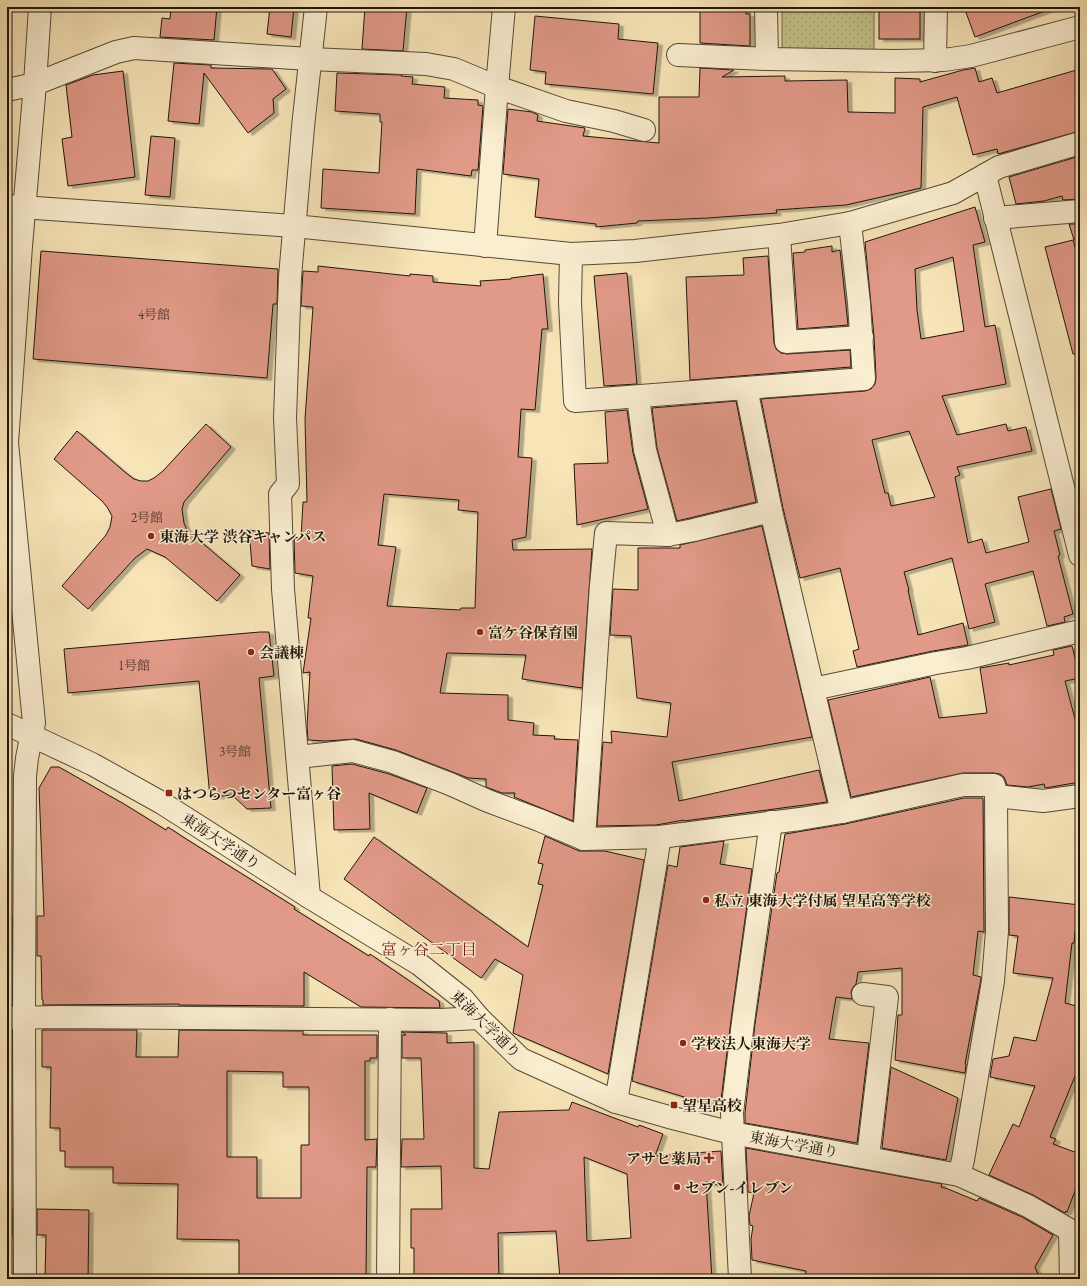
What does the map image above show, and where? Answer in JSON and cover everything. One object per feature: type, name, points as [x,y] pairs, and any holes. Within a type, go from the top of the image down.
[{"type":"street","points":[[25,1279],[15,1018],[27,758],[30,736],[34,723],[11,535],[7,443],[16,207],[35,84],[40,7]]},
{"type":"street","points":[[309,897],[283,589],[280,494],[288,484],[285,418],[290,277],[303,127],[316,7]]},
{"type":"street","points":[[485,246],[504,7]]},
{"type":"street","points":[[766,7],[767,59]]},
{"type":"street","points":[[935,61],[936,7]]},
{"type":"street","points":[[678,55],[767,59],[935,61],[971,56],[1080,27]]},
{"type":"street","points":[[7,90],[35,84],[116,52],[134,48],[310,59],[426,64],[454,69],[497,87],[566,111],[614,121],[644,130]]},
{"type":"street","points":[[16,207],[294,226],[571,254],[635,251],[779,235],[850,223],[954,193],[999,167],[1080,143]]},
{"type":"street","points":[[985,175],[995,218],[1075,512],[1080,556]]},
{"type":"street","points":[[995,218],[1080,211]]},
{"type":"street","points":[[571,254],[570,303],[575,401],[864,379],[862,336],[850,223]]},
{"type":"street","points":[[779,235],[786,342],[862,336]]},
{"type":"street","points":[[746,388],[771,512],[842,812]]},
{"type":"street","points":[[638,397],[645,450],[668,535]]},
{"type":"street","points":[[584,840],[601,585],[606,533],[668,535],[771,512]]},
{"type":"street","points":[[813,690],[936,663],[967,658],[1080,631]]},
{"type":"street","name":"東海大学通り","points":[[7,724],[92,764],[162,802],[309,897],[419,964],[463,999],[479,1018],[521,1059],[616,1102],[732,1133],[959,1175],[1028,1206],[1075,1233]]},
{"type":"street","points":[[298,757],[353,751],[380,758],[450,784],[584,840],[660,837],[842,812],[963,785],[987,784],[995,790],[1043,801],[1080,796]]},
{"type":"street","points":[[959,1175],[963,1160],[993,981],[997,931],[995,790]]},
{"type":"street","points":[[740,1279],[732,1113],[771,822]]},
{"type":"street","points":[[616,1102],[660,837]]},
{"type":"street","points":[[863,994],[887,997],[868,1158]]},
{"type":"street","points":[[15,1018],[440,1020],[479,1018]]},
{"type":"street","points":[[388,1279],[390,1019]]},
{"type":"street","points":[[1071,1279],[1075,1233]]},
{"type":"shaded area","points":[[782,9],[874,9],[874,50],[782,49]]},
{"type":"building","points":[[171,7],[217,7],[214,40],[160,37],[162,18],[170,19]]},
{"type":"building","points":[[270,7],[294,7],[291,37],[267,34]]},
{"type":"building","points":[[365,7],[407,7],[403,51],[362,49]]},
{"type":"building","points":[[700,7],[746,7],[746,14],[750,14],[750,46],[700,43]]},
{"type":"building","points":[[964,7],[1050,7],[1050,9],[975,37]]},
{"type":"building","points":[[879,9],[920,9],[920,39],[879,39]]},
{"type":"building","points":[[535,16],[619,24],[618,39],[658,43],[653,94],[545,84],[546,72],[530,70]]},
{"type":"building","points":[[174,63],[211,65],[211,68],[272,69],[286,89],[273,99],[274,113],[248,133],[204,73],[199,124],[168,121]]},
{"type":"building","points":[[700,68],[734,70],[722,77],[785,76],[785,81],[847,80],[848,112],[895,113],[895,78],[920,79],[920,82],[975,68],[979,82],[992,78],[997,93],[1080,69],[1080,131],[998,154],[997,149],[973,155],[957,97],[923,107],[921,188],[846,205],[776,210],[777,213],[638,221],[637,223],[596,227],[596,224],[535,217],[539,179],[503,174],[508,109],[532,112],[538,115],[537,121],[585,128],[583,136],[659,143],[659,97],[699,97]]},
{"type":"building","points":[[123,71],[135,177],[68,186],[62,139],[72,137],[66,85],[93,75]]},
{"type":"building","points":[[337,73],[402,75],[401,76],[413,77],[412,84],[445,87],[444,98],[478,100],[478,105],[483,106],[478,170],[472,170],[471,176],[417,169],[415,214],[321,208],[323,169],[379,173],[382,122],[380,122],[380,114],[335,111]]},
{"type":"building","points":[[151,136],[175,138],[170,197],[145,195]]},
{"type":"building","points":[[1080,156],[1080,199],[1063,200],[1062,196],[1044,201],[1016,204],[1009,177]]},
{"type":"building","points":[[975,207],[985,242],[973,245],[985,327],[995,325],[1006,384],[942,396],[957,435],[1006,424],[1008,431],[1026,427],[1032,451],[957,467],[960,475],[955,477],[968,543],[982,539],[986,553],[1029,542],[1018,497],[1051,489],[1061,529],[1054,531],[1060,555],[1058,556],[1073,614],[1064,617],[1065,622],[1047,626],[1033,571],[985,584],[995,622],[969,629],[952,558],[904,572],[918,635],[963,623],[968,645],[857,667],[853,651],[859,649],[840,568],[800,578],[783,508],[761,399],[865,391],[871,389],[875,384],[874,336],[865,242]],"holes":[[[953,257],[964,331],[921,339],[917,310],[915,269]],[[909,431],[935,497],[891,506],[888,493],[885,493],[872,440]]]},
{"type":"building","points":[[1069,224],[1080,224],[1080,239],[1074,240]]},
{"type":"building","points":[[1073,240],[1080,264],[1080,354],[1073,354],[1045,247]]},
{"type":"building","points":[[832,246],[832,252],[840,250],[848,325],[798,329],[793,253]]},
{"type":"building","points":[[41,251],[278,269],[277,304],[273,304],[267,378],[33,359]]},
{"type":"building","points":[[768,256],[774,343],[776,349],[781,353],[787,354],[850,350],[851,367],[690,380],[686,277],[744,275],[743,258]]},
{"type":"building","points":[[318,266],[410,276],[410,274],[433,276],[433,282],[481,286],[480,281],[511,279],[543,274],[548,329],[542,329],[535,410],[521,409],[518,457],[532,458],[526,537],[512,540],[513,550],[592,549],[582,688],[522,679],[526,655],[447,653],[440,693],[508,695],[508,720],[534,723],[533,735],[555,736],[554,739],[578,740],[573,821],[514,797],[515,793],[502,793],[486,787],[486,779],[468,778],[396,750],[356,739],[326,741],[308,740],[307,726],[310,672],[303,673],[311,618],[308,618],[313,576],[295,573],[294,537],[301,538],[303,502],[307,502],[305,419],[313,307],[301,306],[303,271],[318,272]],"holes":[[[384,494],[459,500],[458,510],[478,512],[475,608],[461,608],[460,610],[387,606],[396,547],[378,545]]]},
{"type":"building","points":[[627,273],[637,384],[604,386],[594,276]]},
{"type":"building","points":[[736,401],[756,502],[677,521],[657,448],[652,408]]},
{"type":"building","points":[[627,410],[633,453],[648,509],[577,525],[574,464],[608,463],[605,412]]},
{"type":"building","points":[[206,424],[231,447],[184,502],[182,509],[184,523],[187,530],[240,575],[217,601],[165,557],[147,549],[135,558],[88,609],[62,586],[106,535],[110,527],[112,516],[102,501],[54,459],[77,431],[134,479],[148,481],[163,471]]},
{"type":"building","points":[[762,526],[812,737],[672,762],[679,801],[819,770],[827,802],[684,820],[656,825],[597,826],[603,742],[612,743],[611,731],[667,737],[671,703],[637,698],[631,636],[610,635],[613,589],[638,590],[638,548],[680,548],[680,545]]},
{"type":"building","points":[[249,530],[269,533],[270,569],[252,566]]},
{"type":"building","points":[[269,632],[274,676],[259,678],[271,808],[247,809],[232,795],[210,797],[199,681],[68,693],[64,649]]},
{"type":"building","points":[[1072,646],[1080,678],[1065,681],[1075,719],[1080,719],[1080,782],[1045,788],[1044,784],[1028,787],[1007,785],[1004,777],[1000,774],[963,773],[851,797],[828,700],[930,677],[939,718],[987,713],[980,668],[1009,663],[1009,665],[1054,655],[1053,650]]},
{"type":"building","points":[[352,764],[389,774],[427,788],[417,813],[369,793],[370,829],[334,830],[332,766]]},
{"type":"building","points":[[51,767],[59,767],[166,830],[168,827],[295,907],[294,909],[369,956],[370,954],[439,1001],[440,1008],[361,1007],[304,972],[304,1006],[179,1004],[43,1005],[41,956],[37,956],[37,916],[44,916],[39,788]]},
{"type":"building","points":[[964,798],[983,798],[984,931],[978,931],[973,975],[981,977],[981,979],[965,1064],[965,1073],[895,1060],[898,1015],[902,1015],[902,968],[858,972],[856,984],[851,992],[852,999],[836,997],[829,1039],[869,1043],[857,1143],[745,1123],[755,1024],[777,873],[779,872],[785,834],[845,824]]},
{"type":"building","points":[[545,836],[579,851],[605,851],[644,860],[608,1074],[513,1033],[523,975],[495,959],[481,978],[344,879],[374,837],[528,947],[543,885],[538,884],[543,864],[538,863]]},
{"type":"building","points":[[724,841],[720,864],[752,869],[720,1108],[632,1081],[668,865],[677,867],[680,847]]},
{"type":"building","points":[[1009,897],[1080,905],[1080,932],[1075,932],[1074,943],[1072,943],[1065,1003],[1080,1007],[1080,1064],[1050,1137],[1056,1139],[1053,1144],[1080,1154],[1080,1178],[1067,1212],[1066,1211],[1065,1213],[1033,1195],[989,1175],[1013,1124],[1019,1127],[1035,1086],[990,1077],[993,1059],[1009,1056],[1014,1037],[1036,1041],[1053,978],[1013,973],[1018,936],[1009,935]]},
{"type":"building","points":[[7,917],[12,917],[12,957],[7,957]]},
{"type":"building","points":[[42,1030],[137,1030],[136,1057],[178,1057],[179,1030],[303,1031],[303,1035],[377,1035],[377,1058],[370,1058],[370,1061],[365,1061],[365,1140],[377,1139],[376,1167],[367,1167],[366,1279],[239,1279],[239,1240],[177,1239],[178,1184],[113,1183],[113,1167],[65,1167],[65,1151],[60,1151],[60,1128],[50,1128],[51,1067],[42,1067]],"holes":[[[227,1071],[283,1072],[283,1087],[309,1087],[309,1145],[301,1145],[301,1198],[257,1198],[257,1157],[227,1157]]]},
{"type":"building","points":[[402,1032],[447,1033],[447,1043],[474,1042],[474,1168],[489,1169],[499,1112],[569,1110],[572,1102],[638,1127],[639,1125],[663,1134],[655,1156],[721,1151],[723,1186],[706,1182],[712,1279],[560,1279],[556,1231],[498,1233],[499,1279],[414,1279],[414,1248],[411,1248],[411,1209],[442,1209],[441,1166],[401,1167],[402,1139],[424,1139],[421,1058],[402,1058],[402,1035],[406,1035]],"holes":[[[584,1157],[627,1174],[631,1238],[587,1241]]]},
{"type":"building","points":[[891,1067],[958,1098],[946,1160],[882,1148]]},
{"type":"building","points":[[746,1148],[942,1184],[941,1187],[977,1201],[979,1198],[1022,1217],[1053,1235],[1035,1267],[1040,1279],[805,1279],[806,1271],[752,1260],[751,1239],[753,1226],[750,1225],[749,1216],[754,1193],[748,1192]]},
{"type":"building","points":[[7,1208],[12,1208],[12,1235],[7,1235]]},
{"type":"building","points":[[37,1209],[89,1210],[88,1279],[45,1279],[46,1235],[37,1235]]},
{"type":"place","name":"東海大学 渋谷キャンパス","points":[[151,536]]},
{"type":"place","name":"富ケ谷保育園","points":[[480,632]]},
{"type":"place","name":"会議棟","points":[[251,652]]},
{"type":"place","name":"はつらつセンター富ヶ谷","points":[[169,793]]},
{"type":"place","name":"私立 東海大学付属 望星高等学校","points":[[706,900]]},
{"type":"place","name":"学校法人東海大学","points":[[683,1043]]},
{"type":"place","name":"望星高校","points":[[674,1105]]},
{"type":"place","name":"アサヒ薬局","points":[[709,1158]]},
{"type":"place","name":"セブン-イレブン","points":[[677,1187]]},
{"type":"district","name":"富ヶ谷二丁目","points":[[429,949]]}]
